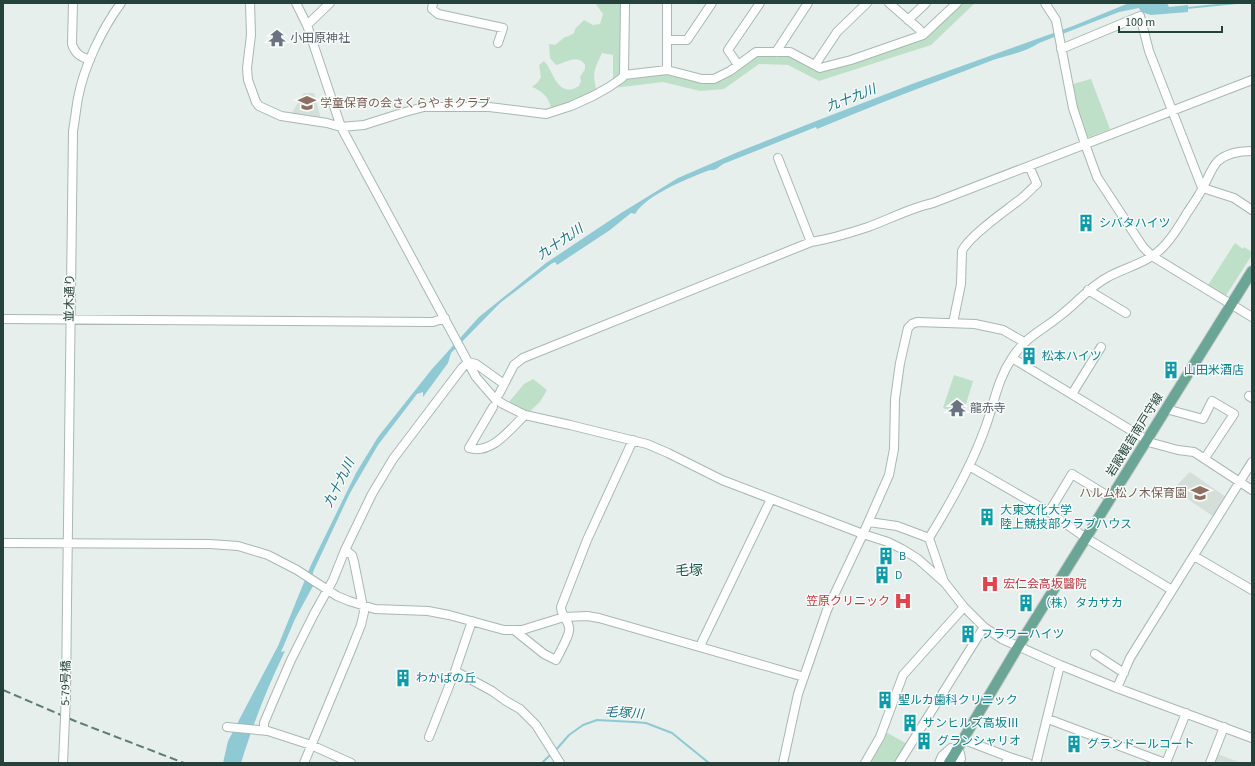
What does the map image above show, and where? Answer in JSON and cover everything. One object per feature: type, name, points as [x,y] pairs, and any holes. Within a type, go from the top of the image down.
[{"type":"main road","name":"岩殿観音南戸守線","points":[[954,758],[962,739],[1018,647],[1252,271]]},
{"type":"street","points":[[73,3],[72,44],[76,53],[90,60]]},
{"type":"street","name":"並木通り","points":[[67,604],[73,131],[78,97],[90,60],[114,13],[121,3]]},
{"type":"street","points":[[250,3],[251,35],[248,80],[256,102],[259,106],[281,116],[327,123],[342,127],[364,126],[424,107],[489,107],[529,113],[549,114],[593,96],[609,87],[624,75],[666,70],[702,79],[714,78],[719,77],[756,52],[790,52],[820,68],[851,60],[923,35],[957,3]]},
{"type":"street","points":[[296,3],[307,25],[342,127],[467,360],[482,385],[495,399],[525,415],[648,444],[722,480],[863,534],[888,542],[918,559],[945,583],[964,607],[984,627],[1002,639],[1117,688],[1252,738]]},
{"type":"street","points":[[307,25],[330,3]]},
{"type":"street","points":[[433,3],[432,9],[438,14],[503,28],[498,43]]},
{"type":"street","points":[[624,75],[625,3]]},
{"type":"street","points":[[666,70],[668,40],[667,3]]},
{"type":"street","points":[[668,40],[687,40],[712,3]]},
{"type":"street","points":[[738,65],[728,50],[760,3]]},
{"type":"street","points":[[776,52],[808,3]]},
{"type":"street","points":[[815,65],[837,32],[867,3]]},
{"type":"street","points":[[889,3],[919,29],[923,35]]},
{"type":"street","points":[[908,20],[926,3]]},
{"type":"street","points":[[1045,3],[1053,14],[1057,26],[1073,108],[1084,144],[1097,177],[1143,247],[1152,256],[1252,317]]},
{"type":"street","points":[[1061,47],[1140,16],[1149,51],[1201,185],[1203,188],[1234,198],[1252,210]]},
{"type":"street","points":[[499,394],[514,365],[523,358],[811,242],[868,227],[1252,80]]},
{"type":"street","points":[[929,538],[954,496],[969,466],[985,430],[1002,375],[1024,342],[1061,315],[1088,290],[1109,276],[1152,256],[1163,248],[1172,237],[1203,188],[1208,176],[1217,162],[1224,156],[1240,151],[1252,151]]},
{"type":"street","points":[[778,158],[811,242]]},
{"type":"street","points":[[953,323],[960,292],[962,251],[964,246],[1037,184],[1029,166]]},
{"type":"street","points":[[1088,290],[1126,313]]},
{"type":"street","points":[[3,319],[434,322],[445,318]]},
{"type":"street","points":[[783,763],[804,676],[827,610],[869,522],[889,475],[894,449],[896,383],[908,328],[917,322],[975,324],[1003,330],[1024,342]]},
{"type":"street","points":[[1072,394],[1101,347]]},
{"type":"street","points":[[1012,358],[1152,443],[1178,450],[1194,452],[1252,490]]},
{"type":"street","points":[[467,360],[476,364],[504,384]]},
{"type":"street","points":[[262,730],[291,660],[326,589],[333,580],[345,550],[372,494],[393,459],[467,360]]},
{"type":"street","points":[[1166,409],[1203,419],[1212,401],[1234,414],[1205,458]]},
{"type":"street","points":[[493,407],[469,448],[480,450],[496,443],[525,415]]},
{"type":"street","points":[[514,630],[544,654],[556,660],[569,633],[569,628],[561,612],[562,607],[578,562],[604,500],[632,440]]},
{"type":"street","points":[[1117,688],[1130,658],[1252,462]]},
{"type":"street","points":[[969,466],[1049,512],[1086,538],[1172,590]]},
{"type":"street","points":[[1049,512],[1072,474],[1111,498]]},
{"type":"street","points":[[700,646],[771,499]]},
{"type":"street","points":[[869,522],[897,526],[929,538],[945,583]]},
{"type":"street","points":[[3,543],[210,544],[238,546],[268,555],[303,574],[343,599],[362,606],[428,611],[504,630],[522,630],[540,626],[564,617],[587,616],[599,618],[804,676]]},
{"type":"street","points":[[304,763],[361,625],[364,612],[360,587],[352,555],[345,550]]},
{"type":"street","points":[[1194,556],[1252,590]]},
{"type":"street","name":"5-79号橋","points":[[63,763],[66,695],[67,604]]},
{"type":"street","points":[[865,763],[880,737],[903,675],[964,607]]},
{"type":"street","points":[[429,737],[472,621]]},
{"type":"street","points":[[899,763],[984,627]]},
{"type":"street","points":[[1095,654],[1124,673]]},
{"type":"street","points":[[1036,763],[1060,665]]},
{"type":"street","points":[[454,671],[492,691],[522,710],[536,725],[560,763]]},
{"type":"street","points":[[1048,719],[1166,763],[1186,713]]},
{"type":"street","points":[[228,727],[262,730],[311,746],[351,763]]},
{"type":"street","points":[[1210,763],[1224,727]]},
{"type":"street","points":[[962,739],[1008,760],[1028,763]]},
{"type":"street","points":[[939,763],[947,750],[950,748],[954,758]]},
{"type":"shaded area","name":"学童保育の会さくらや まクラブ","points":[[304,93],[314,93],[321,119],[291,114]]},
{"type":"shaded area","name":"ハルム松ノ木保育園","points":[[1190,472],[1226,497],[1214,517],[1173,489]]},
{"type":"shaded area","points":[[1218,754],[1241,763],[1215,763]]},
{"type":"green space","points":[[595,3],[621,3],[620,73],[613,79],[613,55],[602,53],[595,70],[594,78],[596,89],[580,99],[551,108],[549,101],[544,95],[539,90],[532,87],[541,77],[539,65],[544,61],[557,82],[566,89],[572,89],[579,86],[581,81],[580,77],[585,69],[585,64],[574,59],[556,65],[550,58],[549,44],[555,45],[565,37],[574,33],[575,29],[584,20],[593,25],[600,24],[603,14]]},
{"type":"green space","points":[[963,3],[975,3],[931,45],[819,81],[788,65],[759,64],[724,89],[700,91],[663,82],[613,88],[629,78],[663,74],[702,83],[721,81],[757,56],[790,56],[820,72],[928,37]]},
{"type":"green space","points":[[1091,79],[1110,129],[1087,138],[1079,119],[1073,84]]},
{"type":"green space","points":[[1235,243],[1243,249],[1244,247],[1252,252],[1252,255],[1225,297],[1208,285]]},
{"type":"green space","points":[[954,375],[973,381],[963,414],[943,408]]},
{"type":"green space","points":[[533,379],[547,390],[540,402],[529,412],[509,402],[524,384]]},
{"type":"green space","points":[[886,732],[907,744],[895,763],[870,763],[883,742]]},
{"type":"water","points":[[1129,3],[1167,3],[1169,7],[1188,5],[1188,12],[1151,15],[1141,12],[1139,8],[1119,12],[1039,43],[1023,51],[993,60],[817,129],[816,127],[723,164],[715,169],[691,177],[658,193],[635,214],[631,213],[610,230],[557,265],[555,262],[551,264],[500,303],[451,353],[448,363],[423,397],[423,392],[417,394],[378,445],[350,493],[313,572],[313,586],[295,619],[281,652],[285,651],[250,734],[241,763],[223,763],[228,741],[278,646],[311,565],[356,473],[378,437],[432,369],[479,317],[546,263],[621,213],[678,178],[811,123],[912,84],[1073,26]]},
{"type":"waterway","points":[[1187,8],[1237,3]]},
{"type":"waterway","name":"毛塚川","points":[[555,751],[569,735],[583,725],[597,720],[634,722],[646,723],[672,733],[709,763]]},
{"type":"waterway","name":"毛塚川","points":[[542,763],[551,754]]},
{"type":"railway","points":[[3,690],[75,721],[184,763]]},
{"type":"place","name":"小田原神社","points":[[277,38]]},
{"type":"place","name":"学童保育の会さくらや まクラブ","points":[[307,103]]},
{"type":"place","name":"シバタハイツ","points":[[1086,223]]},
{"type":"place","name":"松本ハイツ","points":[[1029,356]]},
{"type":"place","name":"山田米酒店","points":[[1171,370]]},
{"type":"place","name":"龍赤寺","points":[[957,408]]},
{"type":"place","name":"ハルム松ノ木保育園","points":[[1200,493]]},
{"type":"place","name":"大東文化大学 陸上競技部クラブハウス","points":[[987,517]]},
{"type":"place","name":"B","points":[[886,556]]},
{"type":"place","name":"D","points":[[882,575]]},
{"type":"place","name":"宏仁会高坂醫院","points":[[990,584]]},
{"type":"place","name":"笠原クリニック","points":[[903,601]]},
{"type":"place","name":"（株）タカサカ","points":[[1026,603]]},
{"type":"place","name":"フラワーハイツ","points":[[968,634]]},
{"type":"place","name":"わかばの丘","points":[[403,678]]},
{"type":"place","name":"聖ルカ歯科クリニック","points":[[885,700]]},
{"type":"place","name":"サンヒルズ高坂Ⅲ","points":[[910,723]]},
{"type":"place","name":"グランシャリオ","points":[[924,741]]},
{"type":"place","name":"グランドールコート","points":[[1074,744]]},
{"type":"district","name":"毛塚","points":[[689,571]]},
{"type":"water label","name":"九十九川","points":[[851,98]]},
{"type":"water label","name":"九十九川","points":[[560,242]]},
{"type":"water label","name":"九十九川","points":[[339,483]]}]
